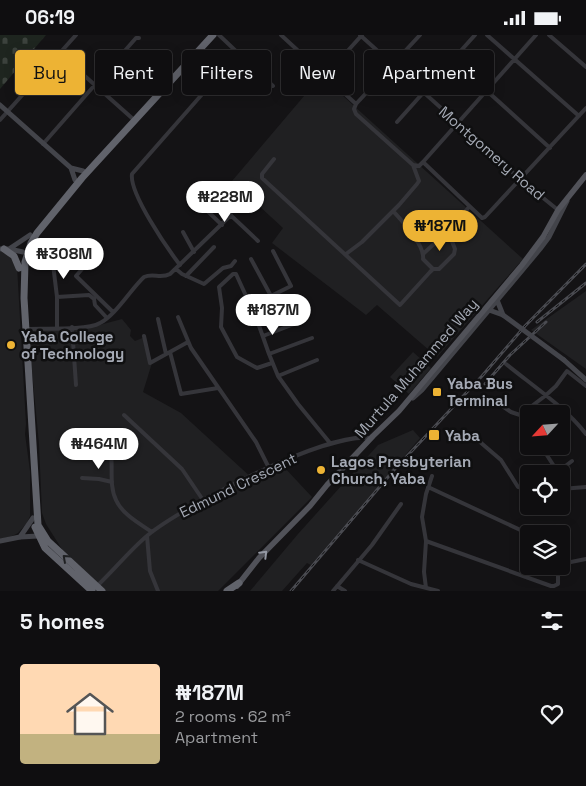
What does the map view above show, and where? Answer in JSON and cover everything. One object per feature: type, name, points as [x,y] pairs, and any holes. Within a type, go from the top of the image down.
[{"type":"highway","points":[[97,589],[45,548],[38,536],[33,517],[19,268],[30,235],[75,180],[209,35]]},
{"type":"highway","points":[[199,50],[213,35]]},
{"type":"highway","points":[[97,589],[44,536],[36,517],[24,283],[25,262],[31,243],[37,233],[82,178],[182,69]]},
{"type":"highway","points":[[4,249],[14,256],[19,268]]},
{"type":"highway","points":[[227,591],[239,583]]},
{"type":"main road","points":[[0,105],[71,168],[84,171]]},
{"type":"main road","points":[[71,168],[75,180]]},
{"type":"main road","name":"Murtula Muhammed Way","points":[[232,591],[259,558],[310,506],[373,436],[399,411],[522,265],[543,237],[558,210],[576,185],[586,175]]},
{"type":"main road","points":[[399,411],[422,390],[549,237],[576,185]]},
{"type":"main road","points":[[4,249],[30,235]]},
{"type":"main road","points":[[4,249],[23,252]]},
{"type":"main road","points":[[497,300],[503,315]]},
{"type":"main road","points":[[489,310],[503,315],[586,380]]},
{"type":"main road","points":[[20,537],[33,517]]},
{"type":"main road","points":[[0,541],[38,536]]},
{"type":"street","points":[[62,50],[76,35]]},
{"type":"street","points":[[219,35],[273,86]]},
{"type":"street","points":[[281,35],[297,50]]},
{"type":"street","points":[[286,40],[290,35]]},
{"type":"street","points":[[348,50],[361,35]]},
{"type":"street","name":"Montgomery Road","points":[[361,35],[377,50]]},
{"type":"street","points":[[406,50],[420,35]]},
{"type":"street","points":[[463,50],[476,35]]},
{"type":"street","points":[[487,35],[579,116]]},
{"type":"street","points":[[494,83],[536,35]]},
{"type":"street","points":[[549,35],[586,67]]},
{"type":"street","points":[[125,50],[136,38],[139,38]]},
{"type":"street","points":[[43,144],[95,84],[85,75]]},
{"type":"street","points":[[0,120],[22,95]]},
{"type":"street","points":[[107,95],[133,119]]},
{"type":"street","points":[[180,265],[157,232],[137,195],[131,178],[132,174],[201,95]]},
{"type":"street","points":[[347,95],[356,103]]},
{"type":"street","points":[[346,254],[362,242],[393,211],[419,181],[413,165],[356,113],[354,109],[356,103],[364,95]]},
{"type":"street","points":[[397,122],[422,95]]},
{"type":"street","name":"Montgomery Road","points":[[426,95],[521,180],[558,210]]},
{"type":"street","points":[[413,165],[419,166],[483,95]]},
{"type":"street","points":[[491,95],[550,148]]},
{"type":"street","points":[[423,162],[469,207],[482,217],[485,217],[586,107]]},
{"type":"street","points":[[274,159],[262,174],[262,178],[400,305],[433,269],[438,269],[454,255],[455,249],[448,231],[469,207]]},
{"type":"street","points":[[205,191],[258,241]]},
{"type":"street","points":[[197,201],[222,225]]},
{"type":"street","points":[[393,211],[410,230],[424,254],[423,259],[433,269]]},
{"type":"street","points":[[26,329],[99,324],[113,312],[144,277],[150,275],[165,277],[176,269],[231,215]]},
{"type":"street","points":[[183,232],[194,252]]},
{"type":"street","points":[[424,254],[437,241],[451,239]]},
{"type":"street","points":[[186,276],[214,247]]},
{"type":"street","points":[[251,306],[291,286],[273,251]]},
{"type":"street","points":[[251,259],[271,296]]},
{"type":"street","points":[[89,261],[76,276],[113,312]]},
{"type":"street","points":[[176,269],[186,276],[206,284],[223,268],[230,266],[235,261]]},
{"type":"street","points":[[53,264],[57,297],[57,328]]},
{"type":"street","points":[[272,363],[257,368],[236,355],[221,327],[222,308],[219,287],[235,273],[251,306],[278,376],[330,443]]},
{"type":"street","points":[[57,297],[89,295],[107,318]]},
{"type":"street","points":[[178,317],[188,343],[256,442],[269,468]]},
{"type":"street","points":[[158,319],[181,394],[218,388]]},
{"type":"street","points":[[263,336],[302,321]]},
{"type":"street","points":[[72,327],[76,385]]},
{"type":"street","points":[[144,336],[150,363],[188,343]]},
{"type":"street","points":[[268,354],[312,338]]},
{"type":"street","points":[[278,376],[317,360]]},
{"type":"street","points":[[506,364],[579,425],[586,435]]},
{"type":"street","points":[[533,405],[556,386],[567,371],[586,387]]},
{"type":"street","points":[[498,403],[511,412],[520,415]]},
{"type":"street","points":[[124,415],[182,469],[203,500]]},
{"type":"street","name":"Edmund Crescent","points":[[97,589],[147,535],[186,509],[269,468],[330,443],[373,436]]},
{"type":"street","points":[[473,436],[501,460],[520,487]]},
{"type":"street","points":[[111,453],[112,483],[116,501],[120,507],[152,532]]},
{"type":"street","points":[[568,465],[572,461]]},
{"type":"street","points":[[423,589],[426,541],[422,517],[424,501],[432,477]]},
{"type":"street","points":[[82,478],[99,479],[112,483]]},
{"type":"street","points":[[428,487],[520,530]]},
{"type":"street","points":[[570,488],[586,487]]},
{"type":"street","points":[[333,591],[372,545],[401,504]]},
{"type":"street","points":[[147,535],[150,571],[158,591]]},
{"type":"street","points":[[426,541],[520,575]]},
{"type":"street","points":[[570,562],[586,559]]},
{"type":"street","points":[[358,560],[423,589],[438,591]]},
{"type":"street","points":[[520,575],[554,586],[558,584],[558,575]]},
{"type":"street","points":[[337,586],[345,591]]},
{"type":"shaded area","points":[[305,95],[342,95],[523,259],[437,357],[377,305],[366,315],[272,243],[283,228],[232,181]]},
{"type":"shaded area","name":"Yaba College of Technology","points":[[0,252],[8,252],[17,266],[25,434],[30,471],[30,516],[27,523],[18,533],[0,539]]},
{"type":"shaded area","points":[[586,291],[586,369],[531,330]]},
{"type":"shaded area","points":[[122,319],[131,330],[130,336],[135,341],[145,337],[152,363],[143,392],[181,413],[254,480],[284,467],[312,497],[218,591],[106,591],[65,554],[46,524],[42,513],[39,444],[28,329],[92,327]]},
{"type":"shaded area","points":[[413,352],[431,368],[409,394],[390,377]]},
{"type":"shaded area","points":[[413,430],[420,438],[311,565],[307,563],[282,591],[250,591],[378,445]]},
{"type":"green space","points":[[0,35],[46,35],[33,50],[15,50],[15,71],[0,89]]},
{"type":"railway","points":[[291,591],[394,470],[482,376],[525,326],[586,264]]},
{"type":"railway","points":[[537,322],[586,283]]},
{"type":"railway","points":[[485,384],[510,355],[546,322]]},
{"type":"place","name":"Yaba College of Technology","points":[[11,345]]},
{"type":"place","name":"Yaba Bus Terminal","points":[[437,392]]},
{"type":"place","name":"Yaba","points":[[434,435]]},
{"type":"place","name":"Lagos Presbyterian Church, Yaba","points":[[321,470]]}]
